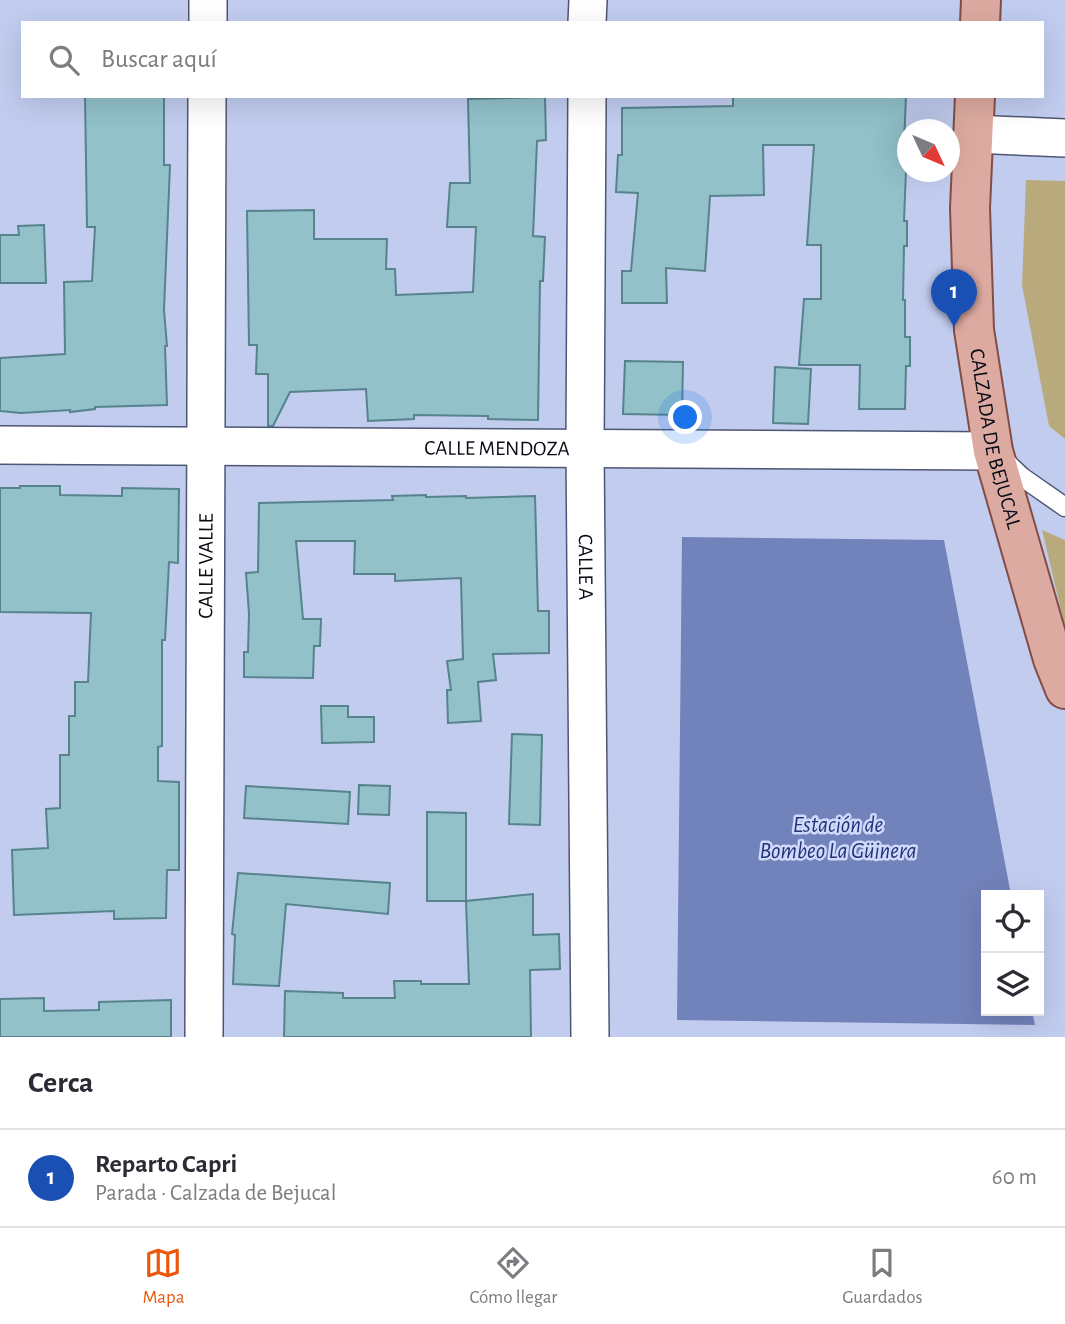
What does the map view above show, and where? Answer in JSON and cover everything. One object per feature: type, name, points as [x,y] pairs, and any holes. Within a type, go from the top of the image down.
[{"type":"main road","points":[[980,21],[981,0]]},
{"type":"main road","name":"CALZADA DE BEJUCAL","points":[[975,98],[970,208],[974,330],[993,451],[1053,659],[1065,689]]},
{"type":"street","points":[[208,0],[208,21]]},
{"type":"street","points":[[587,21],[588,0]]},
{"type":"street","name":"CALLE VALLE","points":[[204,1037],[208,98]]},
{"type":"street","name":"CALLE A","points":[[587,98],[585,448],[590,1037]]},
{"type":"street","points":[[973,134],[1065,138]]},
{"type":"street","name":"CALLE MENDOZA","points":[[0,445],[993,451]]},
{"type":"lane","points":[[993,451],[1022,477],[1065,507]]},
{"type":"shaded area","points":[[1026,180],[1065,181],[1065,439],[1049,426],[1022,285]]},
{"type":"shaded area","points":[[1042,530],[1065,540],[1065,627]]},
{"type":"water","name":"Estación de Bombeo La Güinera","points":[[682,537],[944,540],[1010,890],[981,890],[981,1016],[1033,1016],[1035,1025],[677,1020]]},
{"type":"building","points":[[85,98],[164,98],[164,165],[170,165],[164,310],[167,405],[95,407],[70,412],[0,411],[0,358],[65,354],[64,282],[92,281],[95,227],[87,227]]},
{"type":"building","points":[[545,98],[546,140],[537,141],[533,236],[545,237],[543,281],[540,281],[538,420],[414,415],[414,419],[368,421],[366,389],[290,392],[273,426],[268,426],[268,374],[256,374],[257,345],[249,345],[247,211],[314,210],[314,239],[387,239],[386,269],[395,269],[396,295],[473,292],[476,227],[447,227],[450,183],[470,183],[468,99]]},
{"type":"building","points":[[733,98],[906,98],[905,119],[897,119],[897,182],[906,182],[904,221],[907,221],[903,300],[905,337],[910,337],[910,366],[906,366],[905,409],[859,409],[860,365],[799,365],[804,299],[821,299],[821,245],[807,245],[814,145],[763,145],[764,195],[710,196],[705,271],[666,268],[667,303],[622,303],[622,271],[631,271],[638,193],[616,192],[618,155],[622,155],[622,108],[733,106]]},
{"type":"building","points":[[44,225],[46,283],[0,283],[0,235],[19,235],[18,226]]},
{"type":"building","points":[[625,361],[683,362],[682,415],[623,414]]},
{"type":"building","points":[[775,367],[811,369],[808,424],[773,423]]},
{"type":"building","points":[[60,486],[60,495],[122,496],[122,488],[179,489],[178,563],[169,562],[165,640],[162,640],[162,746],[158,747],[158,781],[179,782],[179,870],[167,870],[166,918],[114,919],[114,911],[14,915],[12,850],[48,848],[46,809],[60,808],[60,755],[69,755],[69,716],[75,716],[75,682],[88,682],[91,613],[0,612],[0,488]]},
{"type":"building","points":[[392,496],[466,498],[535,496],[538,611],[549,611],[549,653],[493,654],[496,680],[478,682],[481,721],[448,723],[447,690],[451,690],[447,661],[463,659],[461,578],[395,581],[395,574],[354,574],[355,541],[296,541],[303,619],[321,619],[320,646],[314,646],[313,678],[244,677],[249,613],[246,573],[258,572],[259,503],[393,500]]},
{"type":"building","points":[[321,706],[348,706],[348,717],[374,717],[374,742],[322,743]]},
{"type":"building","points":[[512,734],[542,735],[540,825],[509,824]]},
{"type":"building","points":[[359,785],[390,786],[389,815],[358,814]]},
{"type":"building","points":[[246,786],[350,792],[348,824],[244,818]]},
{"type":"building","points":[[427,812],[466,813],[466,901],[427,901]]},
{"type":"building","points":[[238,873],[390,883],[388,914],[286,904],[279,986],[233,984],[235,935],[232,934]]},
{"type":"building","points":[[533,894],[533,935],[559,934],[560,969],[530,970],[531,1037],[284,1037],[285,991],[343,993],[343,998],[395,998],[394,981],[469,984],[466,901]]},
{"type":"building","points":[[44,998],[44,1011],[99,1010],[99,1002],[171,1000],[171,1037],[0,1037],[0,999]]},
{"type":"place","name":"Reparto Capri","points":[[954,327]]}]
